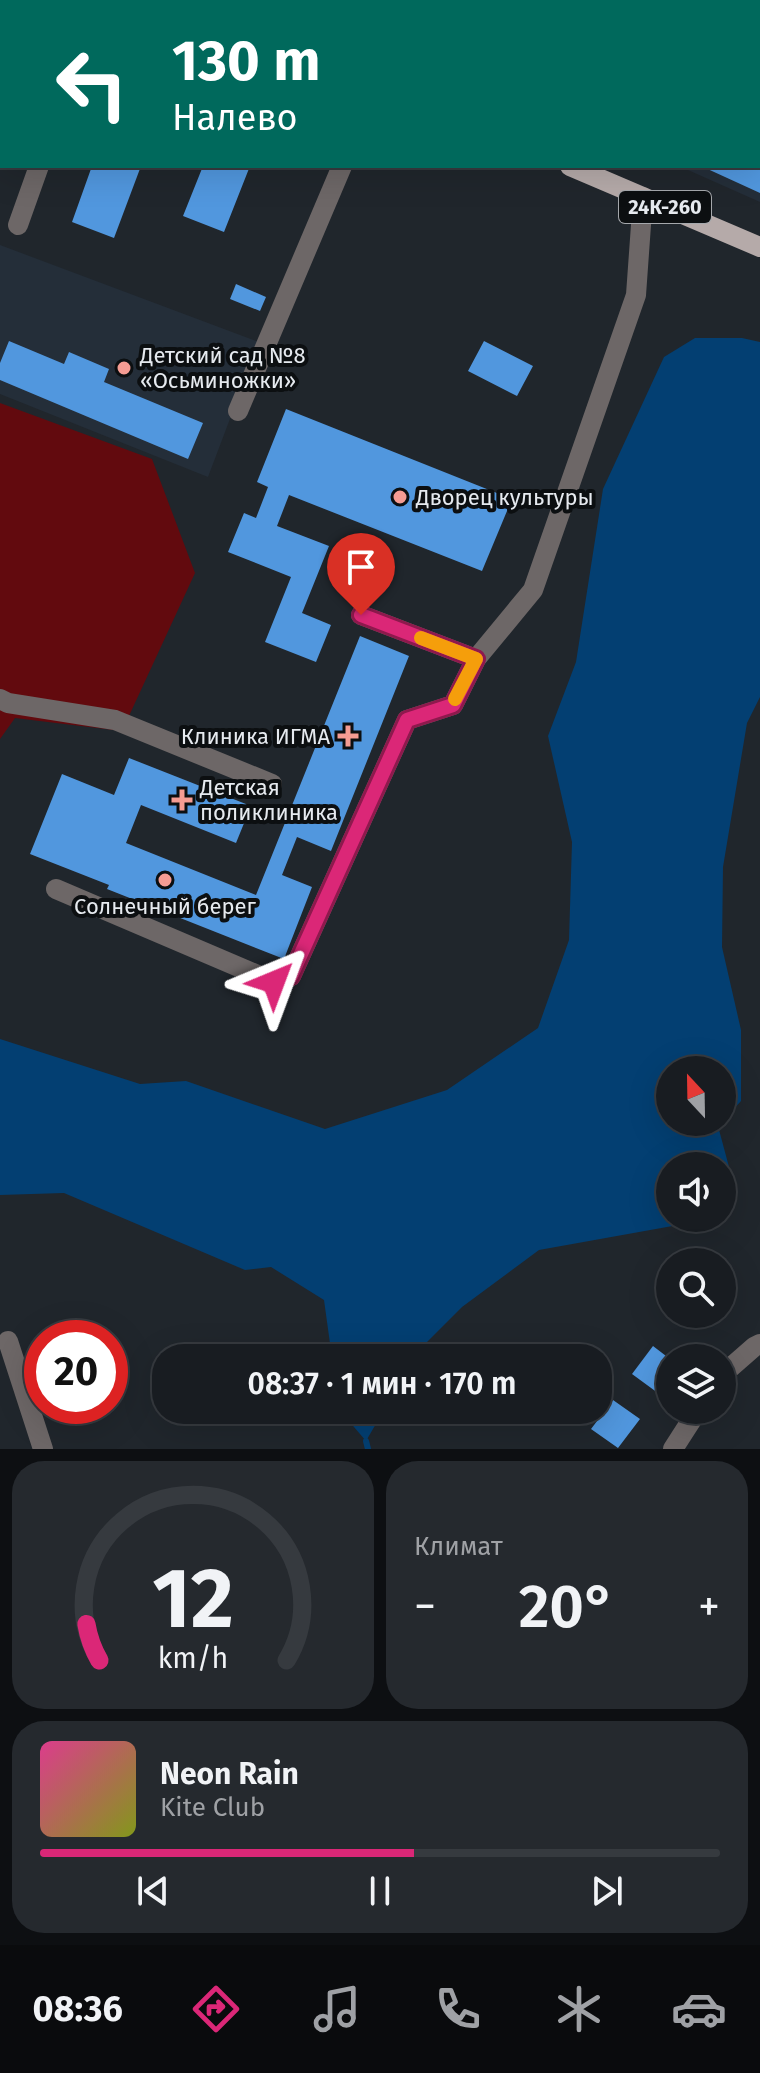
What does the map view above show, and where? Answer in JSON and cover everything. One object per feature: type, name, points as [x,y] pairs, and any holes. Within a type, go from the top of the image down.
[{"type":"main road","name":"24К-260","points":[[575,168],[759,243]]},
{"type":"street","points":[[18,225],[38,168]]},
{"type":"street","points":[[238,411],[341,168]]},
{"type":"street","points":[[56,889],[274,982],[291,976],[407,720],[453,705],[476,659],[533,590],[636,295],[643,197]]},
{"type":"street","points":[[361,615],[476,659]]},
{"type":"street","points":[[0,699],[8,703],[115,720],[272,784]]},
{"type":"street","points":[[8,1341],[43,1449]]},
{"type":"street","points":[[736,1363],[760,1344]]},
{"type":"street","points":[[673,1449],[689,1424]]},
{"type":"shaded area","points":[[684,168],[760,168],[760,202]]},
{"type":"shaded area","name":"Детский сад №8 «Осьминожки»","points":[[0,245],[259,342],[208,477],[0,394]]},
{"type":"shaded area","points":[[0,403],[152,459],[195,573],[122,731],[15,718],[0,739]]},
{"type":"water","points":[[695,338],[742,338],[760,342],[760,697],[747,723],[723,867],[722,947],[741,1030],[741,1101],[736,1107],[736,1056],[656,1056],[656,1136],[721,1136],[725,1152],[656,1152],[656,1229],[539,1250],[462,1307],[425,1344],[330,1344],[324,1300],[271,1267],[245,1270],[64,1193],[0,1195],[0,1039],[140,1084],[186,1081],[325,1129],[447,1090],[538,1028],[569,940],[572,842],[548,736],[576,662],[603,489],[664,357]]},
{"type":"water","points":[[351,1424],[376,1424],[366,1441]]},
{"type":"building","points":[[91,168],[140,168],[114,238],[72,222]]},
{"type":"building","points":[[202,168],[249,168],[224,232],[183,216]]},
{"type":"building","points":[[705,168],[760,168],[760,193]]},
{"type":"building","points":[[236,284],[266,297],[260,311],[230,299]]},
{"type":"building","points":[[9,341],[64,364],[69,352],[109,369],[104,382],[203,423],[188,459],[0,380],[0,363]]},
{"type":"building","points":[[484,341],[533,366],[517,396],[468,371]]},
{"type":"building","name":"Дворец культуры","points":[[286,409],[512,499],[482,571],[289,495],[277,526],[329,546],[302,613],[331,625],[316,662],[265,642],[291,577],[228,552],[244,513],[256,518],[268,487],[257,482]]},
{"type":"building","points":[[360,636],[409,656],[331,851],[297,837],[282,875],[312,887],[284,959],[107,889],[109,885],[30,854],[62,774],[114,795],[129,758],[251,806],[236,843],[141,805],[126,843],[256,895]]},
{"type":"building","points":[[653,1346],[656,1348],[656,1392],[632,1374]]},
{"type":"building","points":[[612,1401],[640,1419],[618,1448],[591,1429],[595,1424],[612,1424]]},
{"type":"waterway","points":[[366,1441],[368,1449]]},
{"type":"slow traffic","points":[[421,638],[476,659],[455,699]]},
{"type":"place","name":"Детский сад №8 «Осьминожки»","points":[[124,368]]},
{"type":"place","name":"Дворец культуры","points":[[400,497]]},
{"type":"place","name":"Клиника ИГМА","points":[[348,736]]},
{"type":"place","name":"Детская поликлиника","points":[[182,800]]},
{"type":"place","name":"Солнечный берег","points":[[165,880]]},
{"type":"route","points":[[274,982],[291,976],[407,720],[453,705],[476,659],[361,615]]}]
